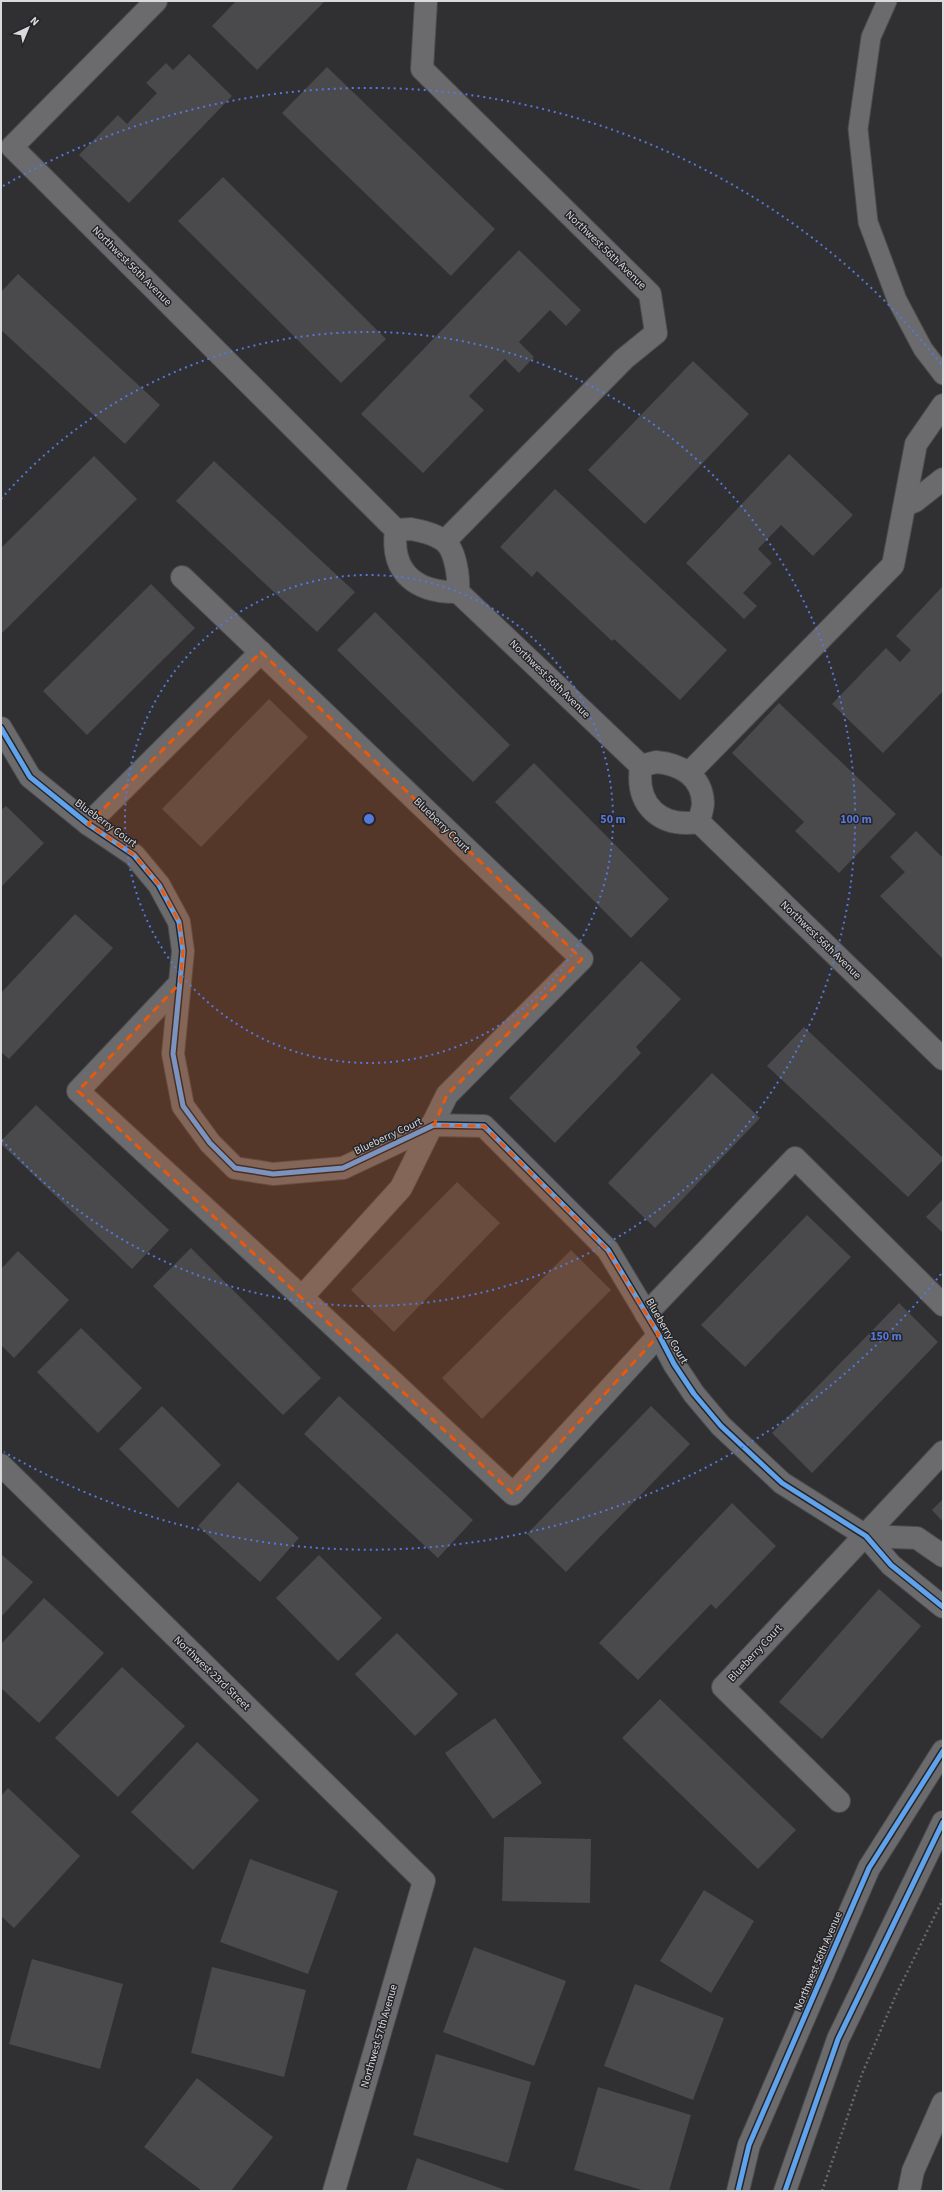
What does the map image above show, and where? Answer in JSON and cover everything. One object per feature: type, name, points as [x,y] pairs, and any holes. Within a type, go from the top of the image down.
[{"type":"street","name":"Northwest 56th Avenue","points":[[156,1],[12,147],[396,530]]},
{"type":"street","name":"Northwest 56th Avenue","points":[[426,1],[422,69],[650,294],[656,333],[624,358],[445,541]]},
{"type":"street","points":[[689,773],[893,565],[906,505],[916,444],[943,405]]},
{"type":"street","points":[[906,505],[943,479]]},
{"type":"street","points":[[411,529],[427,532],[445,541],[455,560],[459,578],[458,592],[442,592],[426,588],[409,580],[399,562],[394,544],[396,530],[411,529]]},
{"type":"street","name":"Blueberry Court","points":[[182,577],[582,959],[447,1096],[434,1125],[401,1188],[302,1297]]},
{"type":"street","name":"Northwest 56th Avenue","points":[[458,592],[641,766]]},
{"type":"street","name":"Blueberry Court","points":[[88,824],[262,652]]},
{"type":"street","name":"Blueberry Court","points":[[3,738],[30,777],[88,824],[134,855],[159,885],[179,922],[183,950],[173,1054],[183,1106],[210,1143],[235,1168],[273,1174],[343,1168],[434,1125],[484,1126],[608,1250],[659,1335],[674,1364],[694,1394],[722,1426],[782,1483],[866,1536],[891,1565],[943,1607]]},
{"type":"street","points":[[656,762],[673,764],[689,773],[699,789],[703,803],[699,822],[685,824],[668,820],[652,812],[641,795],[638,782],[641,766],[656,762]]},
{"type":"street","name":"Northwest 56th Avenue","points":[[699,822],[943,1059]]},
{"type":"street","name":"Blueberry Court","points":[[180,983],[78,1091],[513,1494],[659,1335]]},
{"type":"street","name":"Blueberry Court","points":[[646,1314],[795,1158],[943,1305]]},
{"type":"street","name":"Blueberry Court","points":[[839,1801],[723,1687],[943,1452]]},
{"type":"street","name":"Northwest 23rd Street","points":[[1,1465],[424,1880]]},
{"type":"street","points":[[866,1536],[917,1538],[943,1556]]},
{"type":"street","name":"Northwest 56th Avenue","points":[[738,2191],[749,2145],[869,1868],[943,1751]]},
{"type":"street","points":[[785,2191],[838,2039],[943,1822]]},
{"type":"street","name":"Northwest 57th Avenue","points":[[334,2191],[424,1880]]},
{"type":"street","points":[[910,2191],[913,2171],[943,2103]]},
{"type":"lane","points":[[886,1],[872,37],[858,129],[868,222],[897,300],[923,349],[943,374]]},
{"type":"path","points":[[822,2191],[862,2074],[895,1997],[943,1900]]},
{"type":"highlighted area","points":[[261,652],[582,959],[447,1095],[434,1125],[484,1126],[608,1250],[659,1335],[513,1494],[78,1091],[180,983],[183,951],[179,922],[159,885],[134,855],[88,824]]},
{"type":"building","points":[[236,1],[325,1],[257,70],[212,26]]},
{"type":"building","points":[[189,54],[232,96],[129,203],[79,155],[118,115],[127,124],[157,93],[146,83],[166,63],[173,70]]},
{"type":"building","points":[[327,67],[495,229],[451,276],[282,113]]},
{"type":"building","points":[[223,177],[386,339],[341,383],[178,221]]},
{"type":"building","points":[[519,250],[581,310],[566,326],[550,310],[519,342],[534,357],[519,373],[505,359],[469,396],[484,410],[423,473],[361,414]]},
{"type":"building","points":[[18,274],[160,405],[125,444],[1,330],[1,292]]},
{"type":"building","points":[[693,361],[749,414],[645,524],[588,470]]},
{"type":"building","points":[[789,454],[853,515],[813,556],[781,525],[758,549],[772,563],[743,593],[757,606],[744,619],[686,563]]},
{"type":"building","points":[[94,456],[137,499],[1,634],[1,548]]},
{"type":"building","points":[[214,461],[355,592],[317,632],[176,501]]},
{"type":"building","points":[[555,489],[727,650],[680,700],[614,639],[612,641],[537,571],[532,577],[500,547]]},
{"type":"building","points":[[151,584],[195,628],[87,735],[43,691]]},
{"type":"building","points":[[943,586],[943,691],[883,753],[832,704],[886,648],[900,662],[911,650],[896,636]]},
{"type":"building","points":[[375,612],[510,745],[473,782],[337,650]]},
{"type":"building","points":[[269,699],[308,737],[201,847],[162,809]]},
{"type":"building","points":[[779,703],[896,814],[839,873],[795,831],[804,822],[732,753]]},
{"type":"building","points":[[534,763],[669,899],[631,938],[495,802]]},
{"type":"building","points":[[6,806],[44,843],[1,887],[1,810]]},
{"type":"building","points":[[916,831],[943,858],[943,959],[880,896],[905,872],[890,857]]},
{"type":"building","points":[[75,914],[113,948],[9,1059],[1,1052],[1,993]]},
{"type":"building","points":[[641,961],[681,999],[636,1047],[641,1053],[555,1143],[509,1098]]},
{"type":"building","points":[[804,1027],[943,1158],[943,1160],[908,1197],[767,1066]]},
{"type":"building","points":[[712,1073],[760,1118],[655,1228],[608,1183]]},
{"type":"building","points":[[36,1105],[169,1230],[132,1269],[1,1144],[1,1141]]},
{"type":"building","points":[[457,1182],[500,1223],[394,1332],[351,1290]]},
{"type":"building","points":[[943,1199],[943,1233],[926,1217]]},
{"type":"building","points":[[807,1215],[851,1257],[745,1367],[701,1325]]},
{"type":"building","points":[[191,1248],[321,1378],[283,1415],[153,1286]]},
{"type":"building","points":[[571,1250],[611,1290],[482,1419],[442,1378]]},
{"type":"building","points":[[18,1251],[69,1300],[14,1358],[1,1345],[1,1269]]},
{"type":"building","points":[[899,1303],[938,1342],[812,1473],[772,1433]]},
{"type":"building","points":[[81,1328],[142,1388],[98,1433],[37,1372]]},
{"type":"building","points":[[339,1396],[473,1520],[438,1558],[304,1434]]},
{"type":"building","points":[[162,1406],[221,1465],[178,1508],[119,1449]]},
{"type":"building","points":[[651,1406],[690,1444],[566,1572],[527,1534]]},
{"type":"building","points":[[238,1482],[299,1538],[260,1582],[198,1526]]},
{"type":"building","points":[[943,1499],[943,1522],[932,1510]]},
{"type":"building","points":[[732,1503],[776,1546],[716,1609],[711,1604],[638,1680],[599,1643]]},
{"type":"building","points":[[1,1554],[33,1582],[1,1617]]},
{"type":"building","points":[[319,1555],[382,1618],[338,1661],[276,1598]]},
{"type":"building","points":[[879,1589],[921,1626],[822,1739],[779,1702]]},
{"type":"building","points":[[44,1598],[104,1653],[39,1723],[1,1688],[1,1644]]},
{"type":"building","points":[[397,1633],[458,1694],[415,1736],[355,1674]]},
{"type":"building","points":[[122,1667],[185,1726],[118,1797],[55,1738]]},
{"type":"building","points":[[660,1699],[796,1830],[758,1869],[622,1738]]},
{"type":"building","points":[[495,1718],[542,1783],[493,1819],[445,1753]]},
{"type":"building","points":[[197,1742],[259,1800],[193,1870],[131,1812]]},
{"type":"building","points":[[8,1788],[80,1856],[14,1928],[1,1916],[1,1796]]},
{"type":"building","points":[[504,1837],[591,1839],[590,1903],[502,1901]]},
{"type":"building","points":[[250,1859],[338,1891],[308,1974],[220,1942]]},
{"type":"building","points":[[704,1890],[754,1921],[711,1993],[660,1961]]},
{"type":"building","points":[[474,1947],[566,1981],[534,2066],[443,2032]]},
{"type":"building","points":[[32,1959],[123,1984],[100,2069],[9,2044]]},
{"type":"building","points":[[212,1967],[306,1990],[284,2077],[191,2053]]},
{"type":"building","points":[[635,1984],[724,2018],[693,2100],[604,2066]]},
{"type":"building","points":[[436,2054],[531,2082],[508,2163],[413,2135]]},
{"type":"building","points":[[197,2078],[273,2137],[231,2191],[202,2191],[144,2147]]},
{"type":"building","points":[[598,2087],[691,2115],[669,2191],[645,2191],[574,2170]]},
{"type":"building","points":[[417,2158],[508,2191],[406,2191]]},
{"type":"cycle path","points":[[1,728],[30,777],[88,824],[134,855],[159,885],[179,922],[183,951],[173,1054],[183,1106],[210,1143],[235,1168],[273,1174],[343,1168],[434,1125],[484,1126],[608,1250],[659,1335],[674,1364],[694,1394],[721,1426],[782,1483],[866,1536],[891,1565],[943,1607]]},
{"type":"cycle path","points":[[738,2191],[749,2145],[869,1868],[943,1751]]},
{"type":"cycle path","points":[[785,2191],[838,2039],[943,1822]]}]
